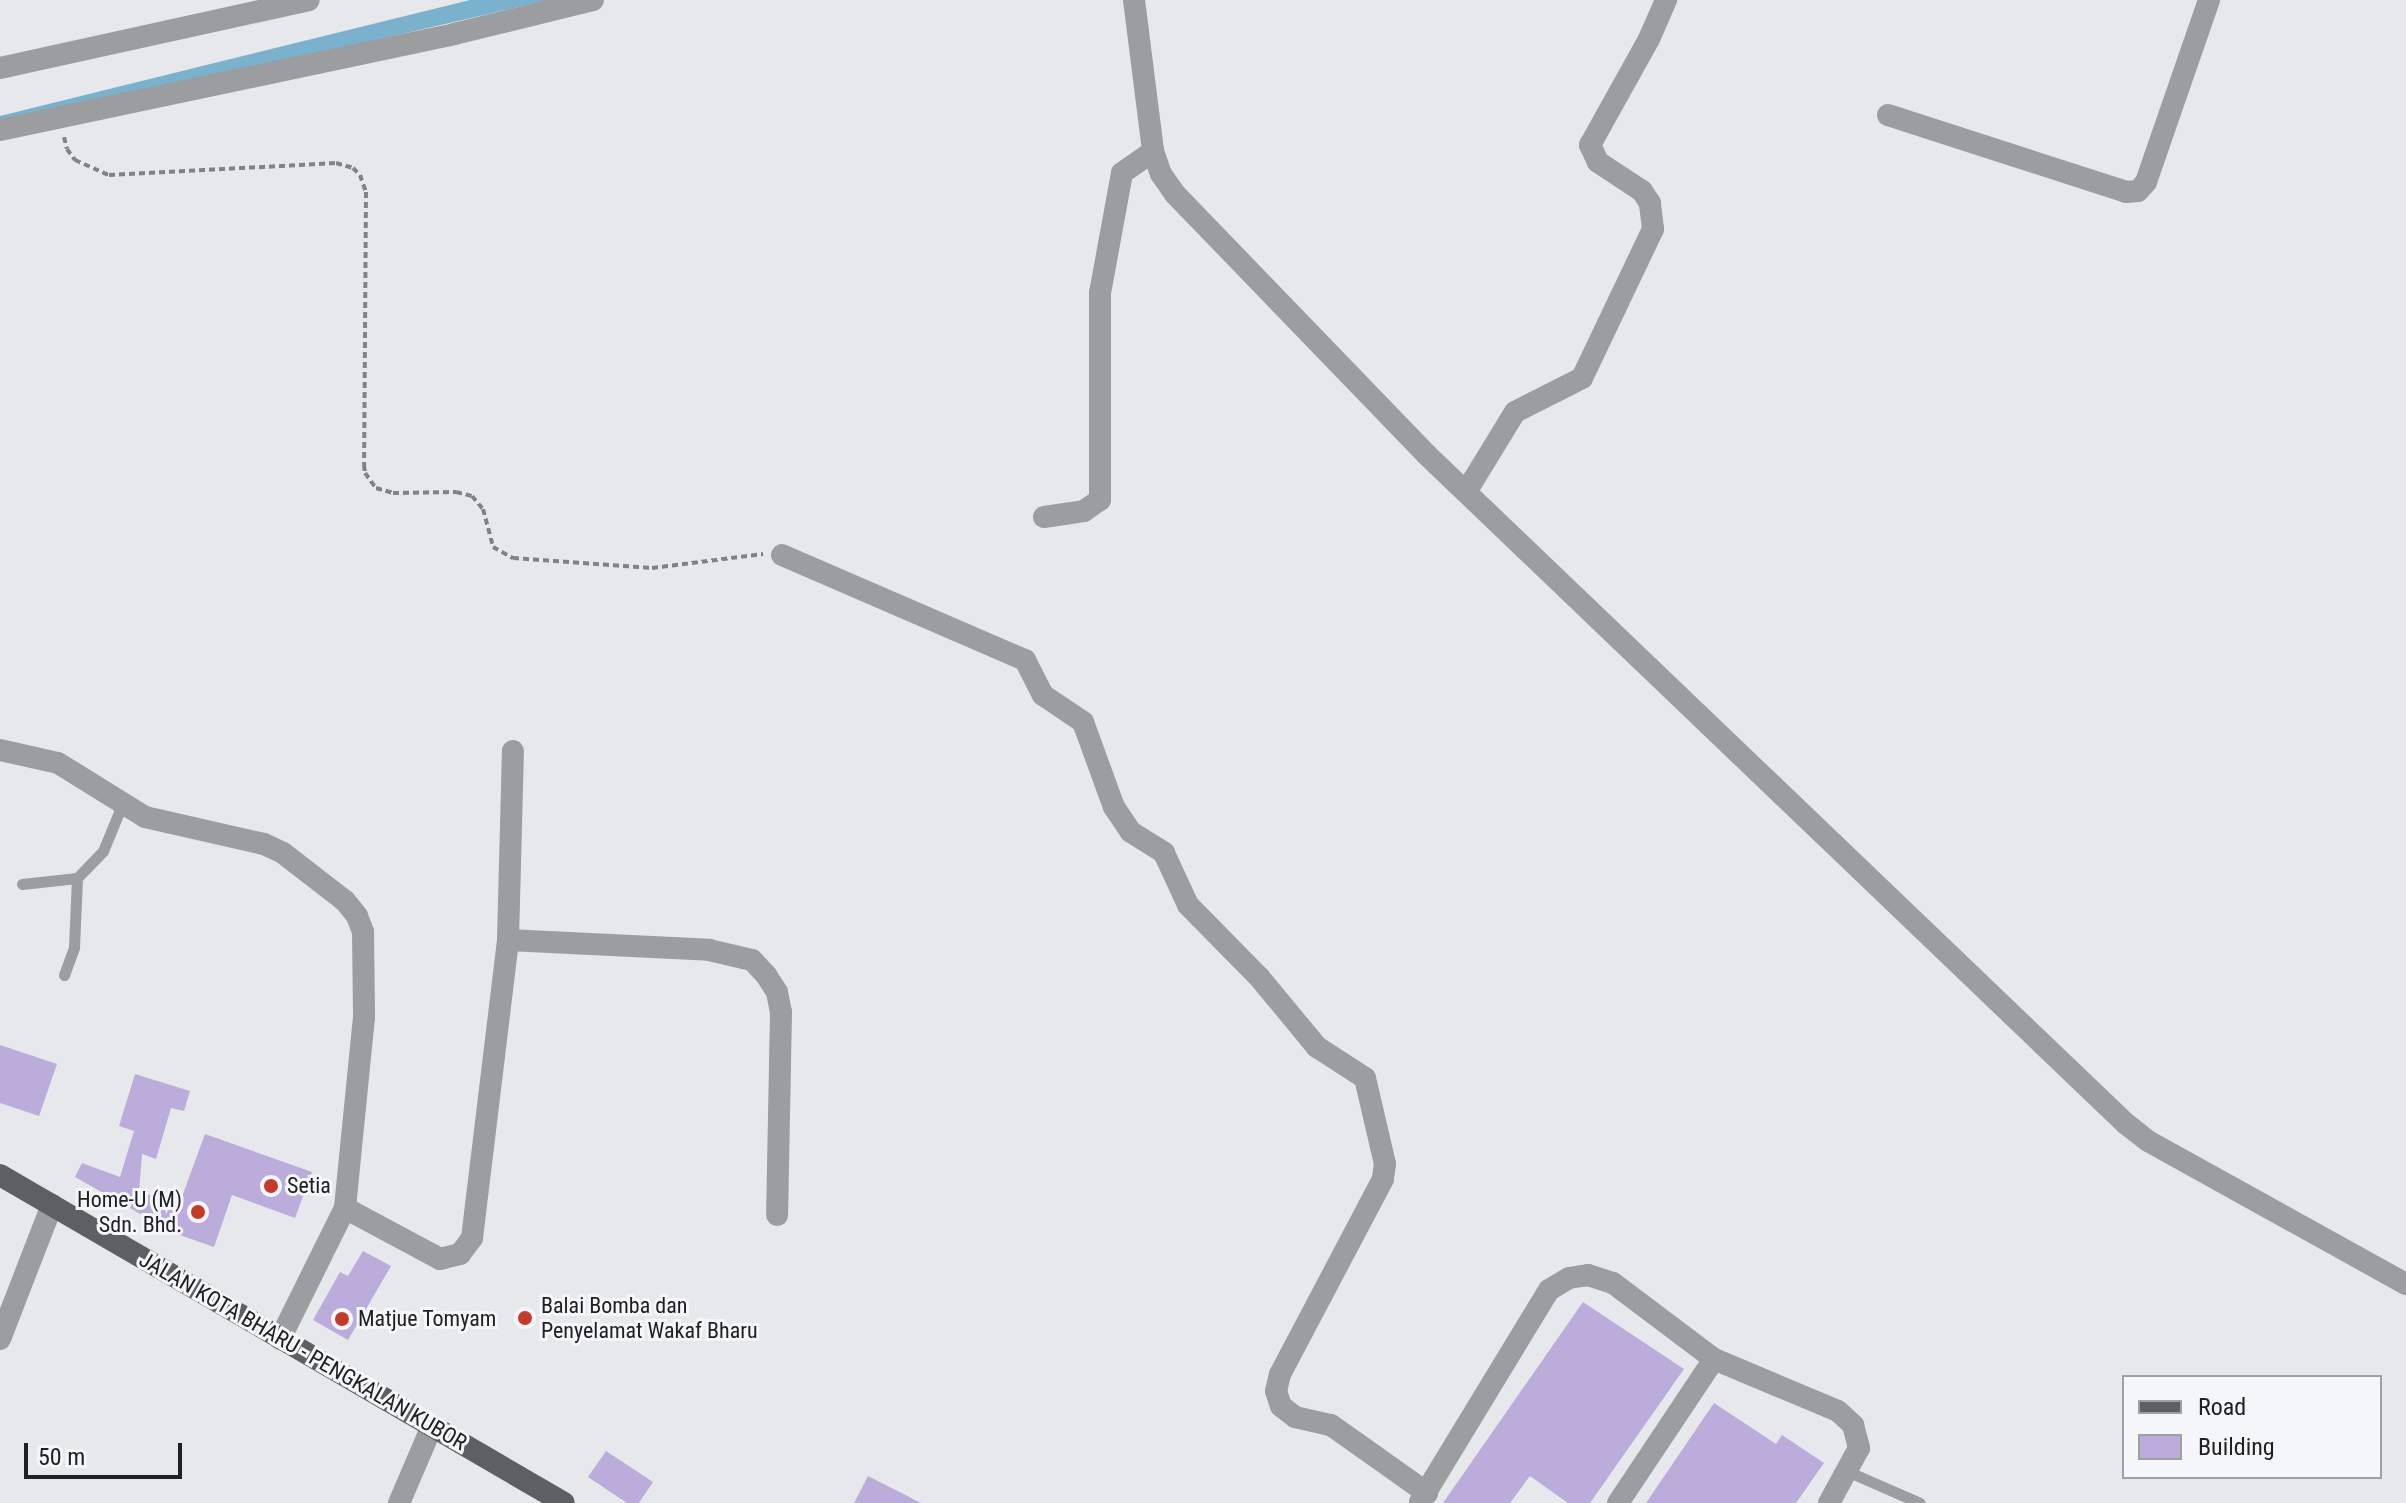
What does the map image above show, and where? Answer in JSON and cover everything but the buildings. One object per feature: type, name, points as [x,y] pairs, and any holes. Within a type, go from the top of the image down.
[{"type":"main road","name":"JALAN KOTA BHARU - PENGKALAN KUBOR","points":[[0,1175],[564,1503]]},
{"type":"street","points":[[0,68],[309,0]]},
{"type":"street","points":[[0,130],[454,34],[593,0]]},
{"type":"street","points":[[1134,0],[1153,151],[1161,174],[1175,194],[1466,492],[2125,1123],[2148,1141],[2406,1284]]},
{"type":"street","points":[[1466,492],[1515,412],[1582,378],[1653,229],[1650,203],[1642,191],[1598,162],[1590,145],[1649,39],[1666,0]]},
{"type":"street","points":[[1888,115],[2126,192],[2138,191],[2146,182],[2209,0]]},
{"type":"street","points":[[1044,517],[1084,511],[1100,500],[1100,293],[1122,173],[1153,151]]},
{"type":"street","points":[[782,555],[1025,660],[1043,695],[1083,722],[1114,807],[1131,832],[1164,853],[1188,905],[1259,977],[1317,1047],[1365,1078],[1385,1164],[1383,1179],[1280,1374],[1276,1391],[1281,1406],[1295,1417],[1331,1425],[1423,1498],[1549,1290],[1569,1278],[1588,1275],[1613,1283],[1714,1359],[1838,1411],[1853,1425],[1859,1448],[1849,1472],[1829,1503]]},
{"type":"street","points":[[0,750],[58,763],[145,817],[273,848],[345,901],[357,916],[363,932],[364,1017],[345,1208],[280,1339]]},
{"type":"street","points":[[345,1208],[431,1256],[450,1258],[467,1247],[475,1228],[508,940],[513,751]]},
{"type":"street","points":[[508,940],[709,950],[752,960],[777,992],[781,1012],[777,1215]]},
{"type":"street","points":[[0,1339],[52,1205]]},
{"type":"street","points":[[1618,1503],[1714,1359]]},
{"type":"street","points":[[399,1503],[432,1426]]},
{"type":"lane","points":[[22,884],[77,878],[103,851],[122,805]]},
{"type":"lane","points":[[64,975],[74,947],[77,878]]},
{"type":"lane","points":[[1849,1472],[1920,1503]]},
{"type":"path","points":[[61,115],[70,155],[81,164],[109,175],[336,163],[345,164],[360,175],[366,192],[364,465],[365,473],[376,488],[393,493],[456,492],[472,496],[483,509],[493,547],[513,558],[652,568],[767,553],[782,555]]},
{"type":"water","points":[[470,0],[549,0],[0,127],[0,116]]},
{"type":"place","name":"Setia","points":[[271,1186]]},
{"type":"place","name":"Home-U (M) Sdn. Bhd.","points":[[198,1212]]},
{"type":"place","name":"Balai Bomba dan Penyelamat Wakaf Bharu","points":[[525,1318]]},
{"type":"place","name":"Matjue Tomyam","points":[[342,1319]]}]
